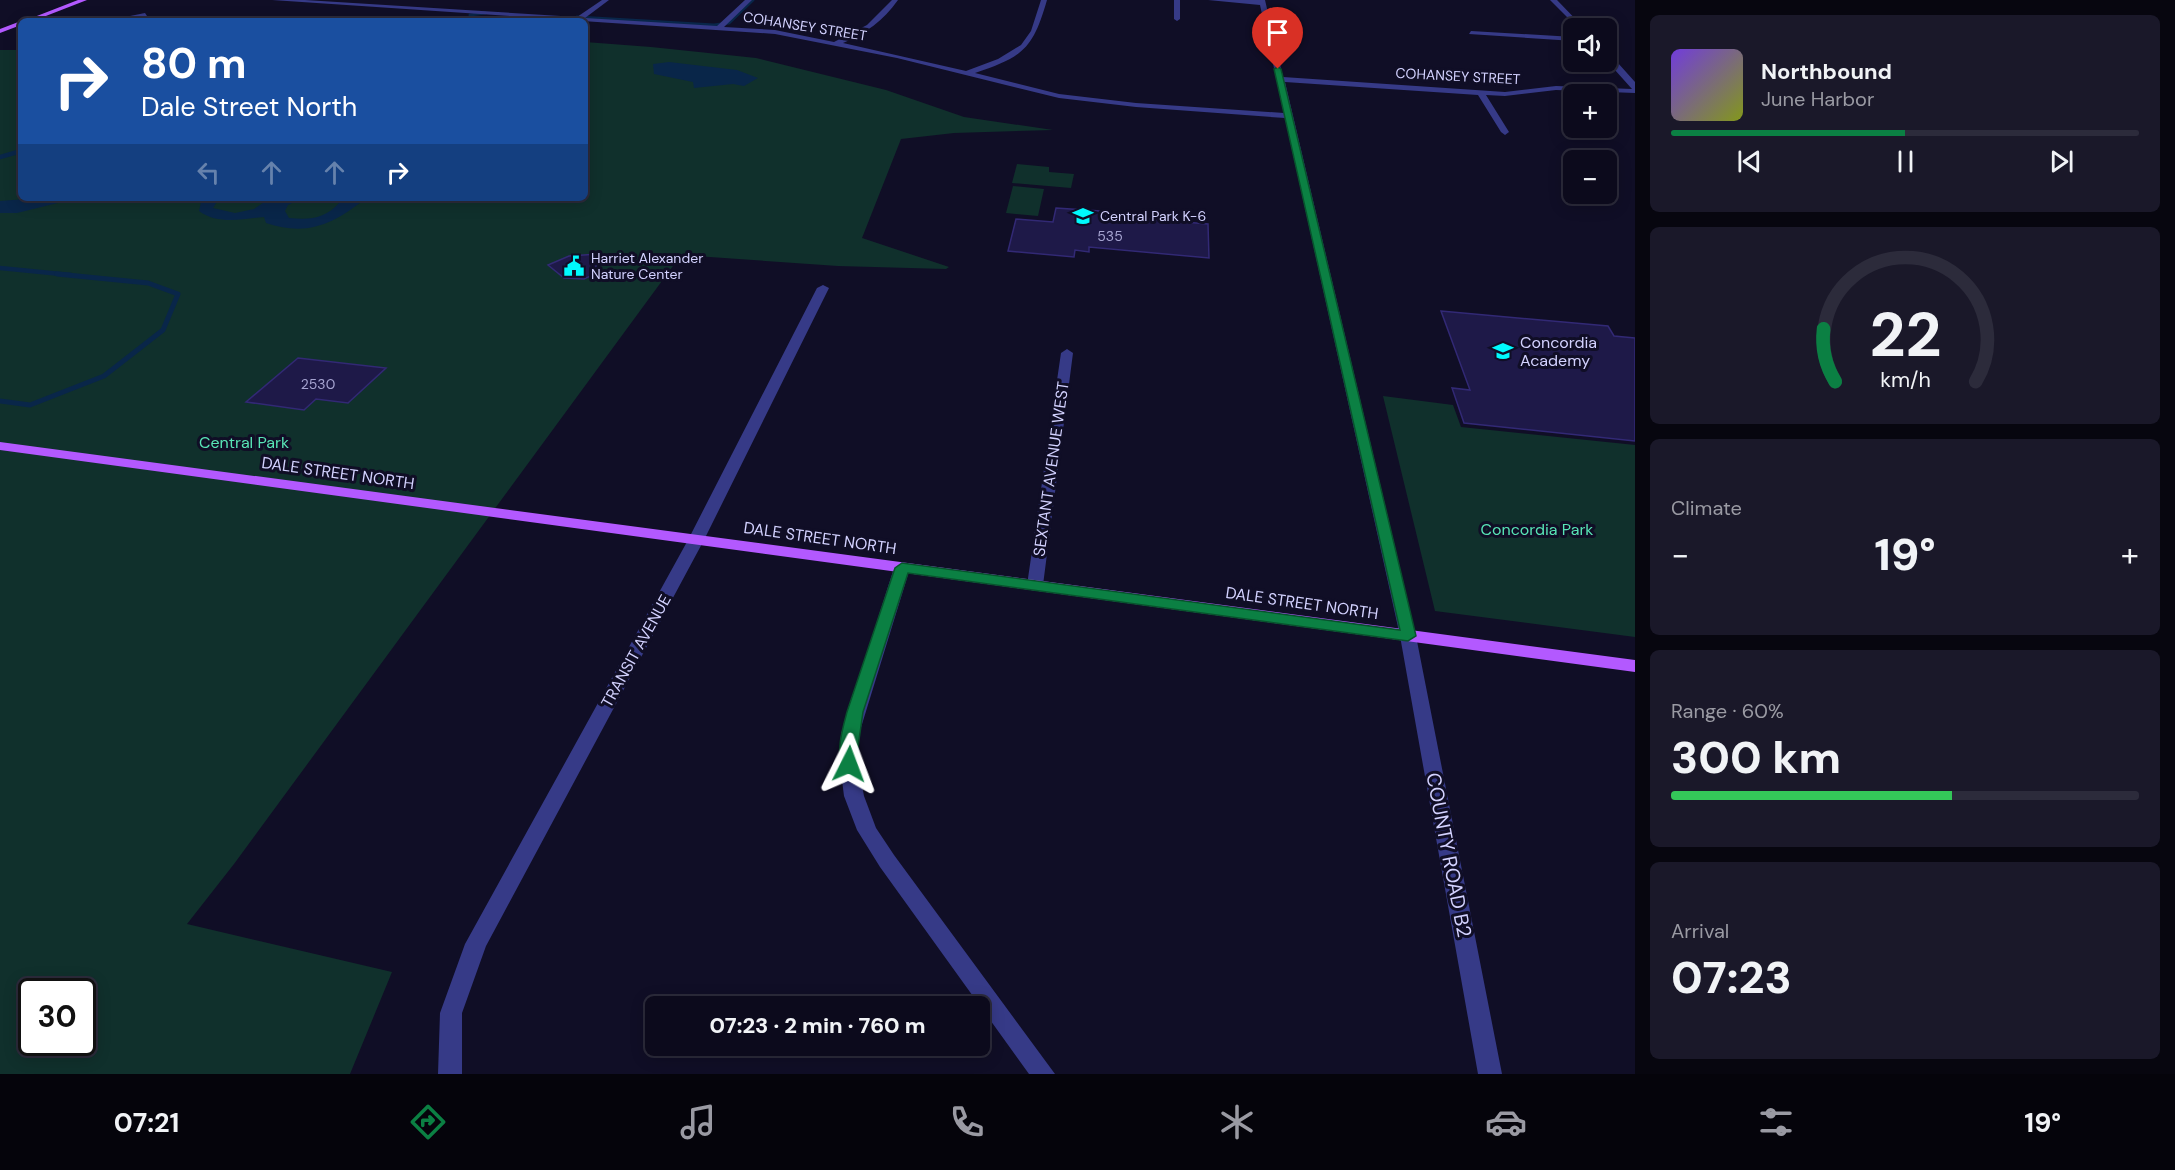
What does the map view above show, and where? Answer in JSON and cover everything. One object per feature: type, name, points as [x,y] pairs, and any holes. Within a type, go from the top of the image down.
[{"type":"main road","points":[[35,18],[84,0]]},
{"type":"main road","points":[[0,31],[18,24]]},
{"type":"main road","name":"DALE STREET NORTH","points":[[0,446],[1635,666]]},
{"type":"street","name":"COHANSEY STREET","points":[[275,0],[580,18]]},
{"type":"street","points":[[580,18],[606,0]]},
{"type":"street","points":[[720,27],[748,0]]},
{"type":"street","points":[[837,43],[873,26],[895,0]]},
{"type":"street","points":[[967,74],[1000,61],[1023,47],[1034,32],[1044,0]]},
{"type":"street","points":[[1177,0],[1177,19]]},
{"type":"street","points":[[1211,0],[1262,1]]},
{"type":"street","points":[[1553,0],[1571,18]]},
{"type":"street","name":"COUNTY ROAD B2","points":[[1262,1],[1408,636],[1490,1074]]},
{"type":"street","points":[[130,18],[145,15]]},
{"type":"street","name":"COHANSEY STREET","points":[[588,19],[775,32],[837,43],[1036,92],[1092,101],[1289,116]]},
{"type":"street","points":[[1471,33],[1563,38]]},
{"type":"street","points":[[1617,68],[1635,89]]},
{"type":"street","name":"COHANSEY STREET","points":[[1280,79],[1517,94],[1566,88],[1635,89]]},
{"type":"street","points":[[1480,92],[1505,132]]},
{"type":"street","name":"TRANSIT AVENUE","points":[[450,1074],[451,1013],[476,944],[696,540],[823,288]]},
{"type":"street","name":"SEXTANT AVENUE WEST","points":[[1035,585],[1067,353]]},
{"type":"street","points":[[902,568],[850,734],[849,764],[854,796],[867,830],[887,861],[1043,1074]]},
{"type":"green space","name":"Central Park","points":[[588,42],[756,58],[886,90],[964,117],[1053,130],[954,133],[901,139],[862,238],[949,267],[946,269],[838,266],[681,255],[234,864],[187,924],[392,972],[350,1074],[0,1074],[0,50],[18,50],[18,201],[588,201]]},
{"type":"green space","points":[[1017,164],[1049,167],[1049,172],[1074,174],[1071,188],[1012,183]]},
{"type":"green space","points":[[1013,186],[1044,189],[1038,216],[1006,213]]},
{"type":"green space","name":"Concordia Park","points":[[1383,396],[1453,405],[1461,427],[1635,445],[1635,637],[1435,611]]},
{"type":"water","points":[[669,62],[737,70],[758,78],[744,86],[733,84],[694,88],[693,82],[654,74],[653,64]]},
{"type":"water","points":[[0,201],[66,201],[17,213],[0,213]]},
{"type":"water","points":[[217,201],[213,208],[235,213],[254,209],[266,201],[296,201],[288,205],[285,211],[289,218],[304,219],[329,212],[339,201],[362,201],[343,215],[319,226],[294,229],[266,223],[264,217],[230,220],[214,218],[199,211],[201,202]]},
{"type":"building","points":[[1056,208],[1100,211],[1100,215],[1208,224],[1209,258],[1089,247],[1089,252],[1075,250],[1074,257],[1008,251],[1016,219],[1053,222]]},
{"type":"building","name":"Harriet Alexander Nature Center","points":[[598,254],[595,274],[584,279],[564,278],[548,265],[569,256]]},
{"type":"building","name":"Concordia Academy","points":[[1441,311],[1608,326],[1614,336],[1635,338],[1635,441],[1464,423],[1452,388],[1470,390]]},
{"type":"building","points":[[298,358],[386,368],[348,403],[316,399],[304,410],[246,402]]},
{"type":"waterway","points":[[577,17],[714,25],[729,23],[753,0]]},
{"type":"waterway","points":[[470,15],[485,13]]},
{"type":"waterway","points":[[0,157],[18,152]]},
{"type":"waterway","points":[[0,268],[71,275]]},
{"type":"waterway","points":[[0,401],[30,405],[104,376],[163,330],[178,294],[148,283],[57,274]]},
{"type":"place","name":"Central Park K-6","points":[[1083,216]]},
{"type":"place","name":"Harriet Alexander Nature Center","points":[[574,266]]},
{"type":"place","name":"Concordia Academy","points":[[1503,351]]},
{"type":"route","points":[[849,764],[850,734],[855,712],[902,568],[1408,636],[1278,69]]}]
